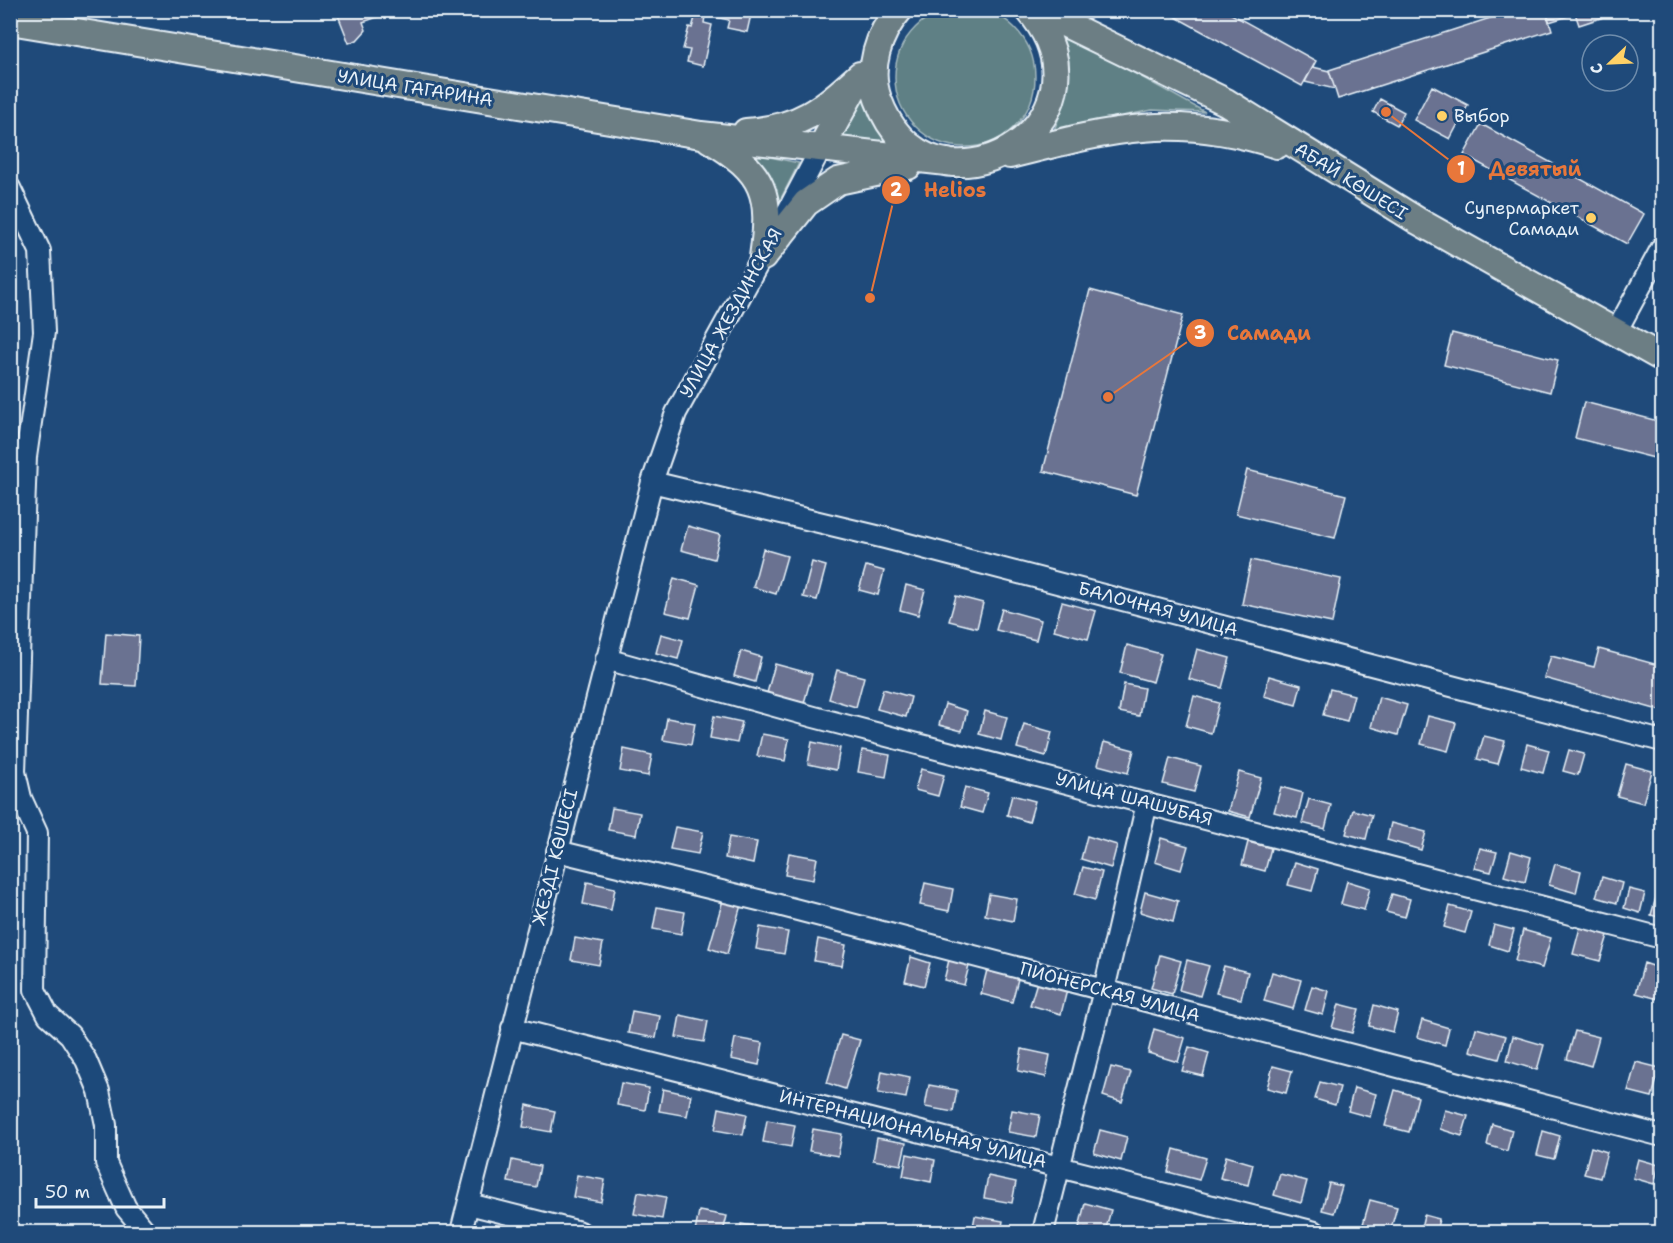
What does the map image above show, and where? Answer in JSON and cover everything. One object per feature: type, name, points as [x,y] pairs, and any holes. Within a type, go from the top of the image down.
[{"type":"main road","points":[[995,159],[1019,146],[1038,127],[1050,103],[1055,76],[1052,50],[1042,25],[1029,10]]},
{"type":"main road","name":"АБАЙ КӨШЕСІ","points":[[1037,10],[1226,102],[1418,221],[1662,358]]},
{"type":"main road","points":[[890,18],[874,64],[875,91],[884,116],[900,137],[922,153],[947,162]]},
{"type":"main road","points":[[821,148],[890,18]]},
{"type":"main road","name":"УЛИЦА ГАГАРИНА","points":[[10,21],[701,135],[947,162]]},
{"type":"main road","points":[[701,135],[756,131],[796,123],[817,113],[860,75]]},
{"type":"main road","points":[[763,256],[806,203],[838,181],[908,166],[947,162],[974,164],[1098,133],[1153,125],[1205,127],[1252,137],[1309,155]]},
{"type":"main road","points":[[701,135],[737,156],[751,170],[762,190],[768,222],[763,256]]},
{"type":"street","name":"УЛИЦА ЖЕЗДИНСКАЯ","points":[[652,482],[676,413],[821,148]]},
{"type":"street","points":[[10,188],[40,250],[44,332],[26,457],[15,772],[21,798],[37,833],[35,990],[48,1015],[70,1035],[86,1060],[99,1091],[106,1125],[106,1163],[126,1208],[146,1233]]},
{"type":"street","points":[[1616,332],[1662,247]]},
{"type":"street","name":"ЖЕЗДІ КӨШЕСІ","points":[[461,1233],[652,482]]},
{"type":"street","name":"БАЛОЧНАЯ УЛИЦА","points":[[652,482],[885,538],[1662,741]]},
{"type":"street","name":"УЛИЦА ШАШУБАЯ","points":[[606,659],[814,717],[1662,938]]},
{"type":"street","points":[[1043,1233],[1148,803]]},
{"type":"street","name":"ПИОНЕРСКАЯ УЛИЦА","points":[[557,851],[1104,990],[1662,1136]]},
{"type":"street","name":"ИНТЕРНАЦИОНАЛЬНАЯ УЛИЦА","points":[[512,1028],[1315,1233]]},
{"type":"street","points":[[469,1204],[532,1226],[580,1233]]},
{"type":"green space","points":[[965,7],[992,13],[1004,19],[1014,28],[1023,38],[1029,50],[1035,77],[1029,104],[1023,116],[1014,126],[1004,135],[992,141],[965,147],[938,141],[926,135],[916,126],[907,116],[901,104],[895,77],[901,50],[907,38],[916,28],[926,19],[938,13]]},
{"type":"green space","points":[[1058,31],[1205,112],[1152,110],[1054,130],[1064,104],[1067,81],[1065,58]]},
{"type":"green space","points":[[864,85],[884,134],[896,149],[837,140]]},
{"type":"green space","points":[[755,154],[799,163],[779,202],[764,168]]},
{"type":"building","points":[[336,10],[398,10],[363,22],[366,30],[357,40],[349,43]]},
{"type":"building","points":[[711,10],[752,10],[747,32],[727,28],[729,20],[710,16]]},
{"type":"building","points":[[1163,10],[1224,10],[1316,61],[1302,86]]},
{"type":"building","points":[[1515,10],[1546,10],[1552,30],[1338,99],[1329,70]]},
{"type":"building","points":[[1546,10],[1574,10],[1575,14],[1549,22]]},
{"type":"building","points":[[1574,10],[1625,10],[1579,25]]},
{"type":"building","points":[[696,14],[705,16],[704,23],[712,25],[703,66],[687,62],[690,50],[683,49],[689,27],[692,28]]},
{"type":"building","points":[[1313,67],[1329,71],[1335,89],[1305,82]]},
{"type":"building","points":[[1432,86],[1468,105],[1450,139],[1414,120]]},
{"type":"building","points":[[1380,99],[1404,112],[1397,125],[1373,112]]},
{"type":"building","points":[[1481,124],[1644,214],[1627,244],[1464,155]]},
{"type":"building","points":[[1090,290],[1183,315],[1136,495],[1043,471]]},
{"type":"building","points":[[1452,333],[1558,360],[1550,392],[1444,365]]},
{"type":"building","points":[[1584,402],[1662,422],[1662,460],[1575,438]]},
{"type":"building","points":[[1247,470],[1346,495],[1335,538],[1236,514]]},
{"type":"building","points":[[688,526],[720,535],[714,559],[681,550]]},
{"type":"building","points":[[763,549],[787,556],[776,594],[753,587]]},
{"type":"building","points":[[1251,560],[1341,579],[1332,623],[1242,604]]},
{"type":"building","points":[[812,562],[826,566],[817,600],[803,597]]},
{"type":"building","points":[[866,566],[884,571],[878,595],[859,590]]},
{"type":"building","points":[[674,578],[699,585],[690,618],[665,612]]},
{"type":"building","points":[[906,585],[925,590],[918,615],[900,610]]},
{"type":"building","points":[[956,596],[983,603],[977,628],[949,621]]},
{"type":"building","points":[[1062,602],[1096,611],[1088,639],[1054,630]]},
{"type":"building","points":[[1002,609],[1041,620],[1036,640],[996,630]]},
{"type":"building","points":[[106,633],[139,636],[136,686],[102,684]]},
{"type":"building","points":[[661,634],[683,640],[678,659],[656,653]]},
{"type":"building","points":[[1127,645],[1161,654],[1153,682],[1120,673]]},
{"type":"building","points":[[1197,649],[1230,658],[1222,688],[1189,679]]},
{"type":"building","points":[[1599,649],[1662,666],[1662,711],[1544,678],[1551,656],[1594,667]]},
{"type":"building","points":[[741,651],[761,657],[755,682],[734,676]]},
{"type":"building","points":[[775,664],[812,674],[804,703],[767,693]]},
{"type":"building","points":[[837,670],[864,677],[856,707],[829,699]]},
{"type":"building","points":[[1269,676],[1301,685],[1296,705],[1264,696]]},
{"type":"building","points":[[1124,684],[1144,688],[1139,716],[1119,712]]},
{"type":"building","points":[[883,689],[911,697],[906,717],[877,709]]},
{"type":"building","points":[[1330,689],[1354,695],[1347,721],[1323,715]]},
{"type":"building","points":[[1194,696],[1219,703],[1211,733],[1186,726]]},
{"type":"building","points":[[1379,697],[1407,705],[1398,735],[1371,727]]},
{"type":"building","points":[[945,704],[967,711],[962,731],[939,725]]},
{"type":"building","points":[[985,711],[1007,717],[1001,740],[979,734]]},
{"type":"building","points":[[714,716],[742,722],[737,743],[710,738]]},
{"type":"building","points":[[1428,716],[1456,723],[1448,751],[1421,744]]},
{"type":"building","points":[[667,718],[695,723],[691,745],[663,740]]},
{"type":"building","points":[[1024,724],[1052,732],[1046,756],[1017,748]]},
{"type":"building","points":[[762,734],[789,739],[785,761],[757,756]]},
{"type":"building","points":[[1484,736],[1505,741],[1498,764],[1477,759]]},
{"type":"building","points":[[812,742],[840,748],[836,770],[808,764]]},
{"type":"building","points":[[1104,742],[1134,750],[1128,773],[1098,765]]},
{"type":"building","points":[[1527,744],[1549,750],[1543,773],[1521,767]]},
{"type":"building","points":[[624,749],[652,755],[648,776],[620,771]]},
{"type":"building","points":[[862,750],[890,755],[886,777],[858,772]]},
{"type":"building","points":[[1569,750],[1584,754],[1578,775],[1563,771]]},
{"type":"building","points":[[1170,758],[1201,766],[1194,792],[1163,784]]},
{"type":"building","points":[[1626,764],[1652,771],[1643,803],[1617,796]]},
{"type":"building","points":[[921,769],[944,775],[938,796],[915,790]]},
{"type":"building","points":[[1239,772],[1261,778],[1250,817],[1228,811]]},
{"type":"building","points":[[965,787],[988,793],[982,813],[960,807]]},
{"type":"building","points":[[1281,787],[1303,793],[1297,818],[1274,812]]},
{"type":"building","points":[[1012,795],[1035,801],[1029,822],[1007,815]]},
{"type":"building","points":[[1309,799],[1331,805],[1325,829],[1302,823]]},
{"type":"building","points":[[612,808],[640,813],[636,835],[608,830]]},
{"type":"building","points":[[1353,810],[1372,815],[1366,839],[1346,834]]},
{"type":"building","points":[[1391,823],[1426,832],[1421,850],[1387,840]]},
{"type":"building","points":[[675,827],[703,832],[698,854],[670,849]]},
{"type":"building","points":[[1087,836],[1117,845],[1111,868],[1081,859]]},
{"type":"building","points":[[729,837],[757,842],[753,864],[725,858]]},
{"type":"building","points":[[1161,838],[1188,846],[1181,870],[1155,862]]},
{"type":"building","points":[[1248,842],[1271,848],[1265,871],[1242,865]]},
{"type":"building","points":[[1480,848],[1497,852],[1491,872],[1474,868]]},
{"type":"building","points":[[1511,851],[1531,857],[1525,882],[1504,876]]},
{"type":"building","points":[[789,853],[817,858],[813,880],[785,875]]},
{"type":"building","points":[[1295,862],[1318,869],[1312,891],[1288,885]]},
{"type":"building","points":[[1555,864],[1581,871],[1576,893],[1549,885]]},
{"type":"building","points":[[1083,867],[1102,872],[1095,900],[1075,894]]},
{"type":"building","points":[[1602,877],[1622,883],[1617,903],[1596,897]]},
{"type":"building","points":[[1347,881],[1370,888],[1364,910],[1341,904]]},
{"type":"building","points":[[587,882],[615,888],[611,910],[583,904]]},
{"type":"building","points":[[925,883],[953,889],[949,911],[920,905]]},
{"type":"building","points":[[1629,889],[1645,893],[1640,913],[1624,908]]},
{"type":"building","points":[[1145,892],[1178,901],[1173,922],[1140,912]]},
{"type":"building","points":[[989,894],[1017,899],[1013,921],[985,915]]},
{"type":"building","points":[[1392,894],[1410,899],[1405,917],[1386,912]]},
{"type":"building","points":[[1657,894],[1662,896],[1662,918],[1651,915]]},
{"type":"building","points":[[723,900],[741,905],[727,954],[709,948]]},
{"type":"building","points":[[1450,906],[1471,912],[1465,933],[1444,927]]},
{"type":"building","points":[[657,907],[685,912],[681,934],[653,929]]},
{"type":"building","points":[[1581,924],[1609,932],[1600,961],[1573,954]]},
{"type":"building","points":[[1494,925],[1514,930],[1508,951],[1489,945]]},
{"type":"building","points":[[760,927],[788,932],[784,954],[756,949]]},
{"type":"building","points":[[1523,930],[1551,938],[1542,968],[1515,961]]},
{"type":"building","points":[[575,938],[603,943],[599,965],[571,960]]},
{"type":"building","points":[[818,939],[846,945],[842,966],[814,961]]},
{"type":"building","points":[[1160,955],[1181,961],[1172,994],[1151,988]]},
{"type":"building","points":[[950,956],[970,962],[964,985],[944,980]]},
{"type":"building","points":[[911,957],[930,963],[924,986],[905,981]]},
{"type":"building","points":[[1187,960],[1209,966],[1200,996],[1179,990]]},
{"type":"building","points":[[1644,963],[1662,969],[1662,1000],[1636,993]]},
{"type":"building","points":[[1224,966],[1248,972],[1241,999],[1216,993]]},
{"type":"building","points":[[987,970],[1018,979],[1012,1002],[981,994]]},
{"type":"building","points":[[1272,972],[1301,980],[1293,1009],[1264,1001]]},
{"type":"building","points":[[1037,982],[1067,990],[1061,1014],[1030,1005]]},
{"type":"building","points":[[1312,986],[1329,991],[1323,1015],[1305,1010]]},
{"type":"building","points":[[1339,1004],[1359,1009],[1352,1033],[1332,1028]]},
{"type":"building","points":[[1374,1005],[1398,1012],[1393,1032],[1369,1026]]},
{"type":"building","points":[[632,1011],[660,1016],[656,1038],[628,1033]]},
{"type":"building","points":[[680,1015],[708,1021],[704,1042],[676,1037]]},
{"type":"building","points":[[1422,1020],[1449,1028],[1445,1045],[1417,1037]]},
{"type":"building","points":[[1476,1028],[1506,1036],[1499,1059],[1470,1051]]},
{"type":"building","points":[[1154,1029],[1185,1038],[1178,1062],[1148,1053]]},
{"type":"building","points":[[1575,1031],[1599,1037],[1591,1066],[1567,1059]]},
{"type":"building","points":[[841,1035],[860,1040],[845,1089],[827,1083]]},
{"type":"building","points":[[1513,1036],[1544,1045],[1537,1070],[1507,1061]]},
{"type":"building","points":[[735,1038],[763,1043],[759,1065],[731,1059]]},
{"type":"building","points":[[1189,1047],[1209,1053],[1203,1076],[1182,1071]]},
{"type":"building","points":[[1022,1049],[1050,1055],[1046,1077],[1018,1071]]},
{"type":"building","points":[[1636,1062],[1660,1068],[1652,1097],[1628,1091]]},
{"type":"building","points":[[1273,1066],[1292,1071],[1286,1093],[1267,1088]]},
{"type":"building","points":[[1111,1067],[1131,1072],[1122,1102],[1103,1096]]},
{"type":"building","points":[[882,1071],[910,1077],[906,1098],[878,1093]]},
{"type":"building","points":[[1320,1082],[1340,1087],[1335,1105],[1315,1099]]},
{"type":"building","points":[[621,1083],[649,1088],[645,1110],[617,1105]]},
{"type":"building","points":[[929,1085],[957,1090],[953,1112],[925,1107]]},
{"type":"building","points":[[1354,1088],[1376,1094],[1370,1117],[1348,1111]]},
{"type":"building","points":[[663,1089],[691,1095],[687,1116],[659,1111]]},
{"type":"building","points":[[1395,1090],[1418,1097],[1409,1132],[1385,1126]]},
{"type":"building","points":[[527,1105],[555,1111],[551,1132],[523,1127]]},
{"type":"building","points":[[719,1108],[747,1114],[743,1135],[715,1130]]},
{"type":"building","points":[[1012,1110],[1040,1115],[1036,1137],[1008,1132]]},
{"type":"building","points":[[1445,1110],[1468,1116],[1462,1136],[1440,1129]]},
{"type":"building","points":[[767,1120],[795,1125],[791,1147],[763,1142]]},
{"type":"building","points":[[1492,1124],[1512,1130],[1507,1151],[1487,1145]]},
{"type":"building","points":[[813,1129],[842,1134],[838,1156],[809,1151]]},
{"type":"building","points":[[1100,1130],[1127,1137],[1121,1161],[1094,1153]]},
{"type":"building","points":[[1543,1131],[1560,1136],[1554,1159],[1537,1155]]},
{"type":"building","points":[[877,1138],[906,1143],[901,1165],[873,1160]]},
{"type":"building","points":[[1591,1147],[1607,1152],[1600,1178],[1584,1174]]},
{"type":"building","points":[[1174,1149],[1206,1158],[1199,1180],[1168,1172]]},
{"type":"building","points":[[907,1154],[935,1160],[931,1182],[903,1176]]},
{"type":"building","points":[[1226,1156],[1253,1164],[1248,1185],[1220,1178]]},
{"type":"building","points":[[1638,1159],[1659,1165],[1654,1184],[1633,1178]]},
{"type":"building","points":[[512,1160],[540,1166],[536,1187],[508,1182]]},
{"type":"building","points":[[1280,1174],[1307,1181],[1301,1203],[1274,1195]]},
{"type":"building","points":[[577,1175],[605,1180],[601,1202],[573,1197]]},
{"type":"building","points":[[988,1176],[1016,1182],[1012,1203],[984,1198]]},
{"type":"building","points":[[1329,1183],[1342,1186],[1334,1213],[1322,1210]]},
{"type":"building","points":[[638,1192],[666,1197],[662,1219],[634,1214]]},
{"type":"building","points":[[1370,1200],[1397,1207],[1390,1232],[1363,1224]]},
{"type":"building","points":[[1085,1203],[1111,1210],[1105,1232],[1079,1228]]},
{"type":"building","points":[[699,1211],[727,1216],[723,1232],[695,1232]]},
{"type":"building","points":[[1424,1215],[1439,1219],[1436,1232],[1420,1232]]},
{"type":"building","points":[[975,1216],[1003,1221],[1001,1232],[972,1232]]},
{"type":"building","points":[[741,1224],[770,1229],[769,1232],[740,1232]]},
{"type":"building","points":[[1158,1224],[1174,1229],[1173,1232],[1156,1232]]},
{"type":"building","points":[[1490,1226],[1505,1230],[1504,1232],[1488,1232]]},
{"type":"place","name":"Девятый","points":[[1386,112]]},
{"type":"place","name":"Выбор","points":[[1442,116]]},
{"type":"place","name":"Супермаркет Самади","points":[[1591,218]]},
{"type":"place","name":"Helios","points":[[870,298]]},
{"type":"place","name":"Самади","points":[[1108,397]]}]
